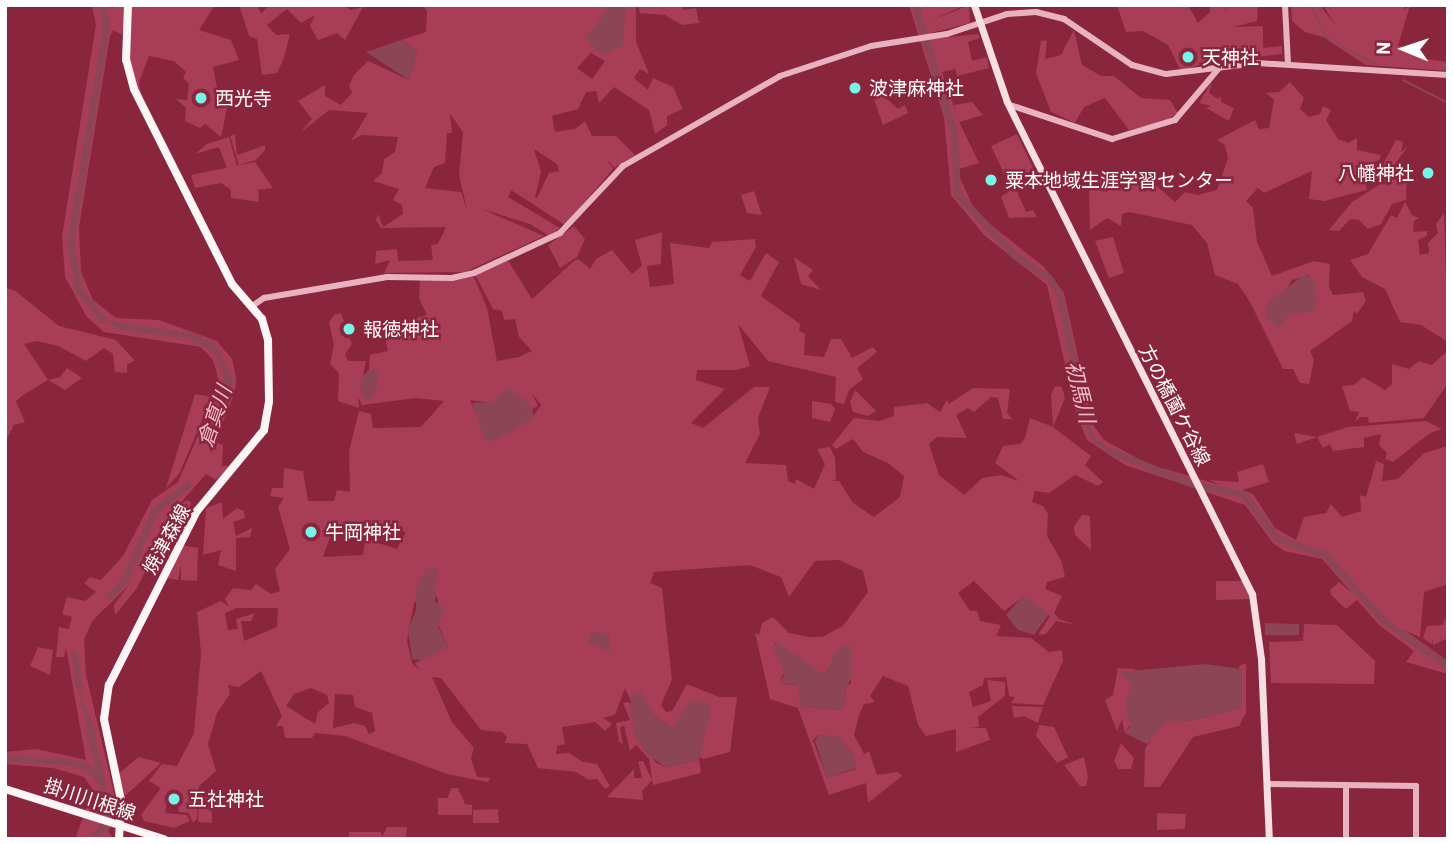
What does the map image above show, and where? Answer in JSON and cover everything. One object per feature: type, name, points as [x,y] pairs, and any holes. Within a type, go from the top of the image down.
[{"type":"main road","name":"焼津森線","points":[[119,839],[122,826],[104,719],[106,697],[197,511],[264,430],[269,401],[268,340],[262,319],[232,284],[134,89],[126,60],[128,5]]},
{"type":"main road","name":"方の橋薗ケ谷線","points":[[974,5],[1010,105],[1200,491],[1246,578],[1258,616],[1269,839]]},
{"type":"main road","name":"掛川川根線","points":[[5,789],[164,839]]},
{"type":"street","points":[[1285,5],[1287,64]]},
{"type":"street","points":[[251,307],[264,299],[397,276],[452,278],[474,273],[560,233],[623,166],[780,76],[870,46],[931,36],[1015,13],[1043,13],[1078,25],[1118,56],[1149,71],[1184,75],[1220,67],[1287,64],[1448,75]]},
{"type":"street","points":[[1010,105],[1112,139],[1175,120],[1220,67]]},
{"type":"street","points":[[1267,784],[1416,786],[1416,839]]},
{"type":"street","points":[[1346,785],[1346,839]]},
{"type":"shaded area","points":[[92,5],[127,5],[122,35],[113,30],[110,36],[79,227],[81,272],[93,300],[116,318],[159,320],[217,341],[232,359],[236,377],[235,392],[215,442],[223,445],[222,466],[230,466],[216,480],[206,474],[177,507],[187,500],[191,502],[188,520],[187,511],[176,509],[161,543],[156,540],[145,553],[141,564],[148,566],[137,588],[115,615],[114,605],[128,586],[93,620],[84,639],[86,675],[115,797],[116,814],[108,831],[114,839],[75,839],[93,790],[84,777],[53,768],[5,764],[5,752],[37,749],[86,760],[66,648],[64,657],[56,657],[59,627],[69,629],[72,617],[62,614],[67,597],[85,601],[96,592],[84,583],[90,577],[101,580],[123,556],[152,500],[178,482],[220,385],[213,360],[201,347],[104,332],[86,316],[65,277],[62,236],[96,25]]},
{"type":"shaded area","points":[[128,5],[215,5],[199,30],[231,40],[239,60],[213,67],[219,98],[228,104],[221,137],[205,124],[200,128],[185,121],[186,108],[176,99],[187,100],[189,84],[183,78],[186,72],[174,61],[149,56],[139,82],[143,103],[130,70]]},
{"type":"shaded area","points":[[239,5],[257,5],[261,14],[269,5],[342,5],[351,10],[363,7],[345,40],[337,33],[318,40],[310,26],[315,15],[301,23],[287,9],[267,25],[276,35],[290,34],[284,58],[277,73],[262,75],[257,39],[249,36]]},
{"type":"shaded area","points":[[422,5],[636,5],[636,42],[649,74],[640,69],[634,78],[648,90],[653,78],[673,87],[683,109],[667,116],[667,125],[655,134],[649,110],[614,87],[599,103],[596,91],[586,92],[578,109],[552,116],[555,132],[575,129],[585,121],[592,136],[616,136],[635,155],[614,168],[606,158],[613,169],[565,225],[511,190],[508,197],[560,228],[549,236],[530,224],[482,209],[544,236],[465,272],[384,273],[390,260],[375,264],[376,251],[397,249],[398,261],[433,260],[431,245],[438,244],[446,227],[381,228],[376,220],[378,214],[383,227],[403,214],[402,205],[393,200],[399,189],[373,181],[382,173],[384,159],[395,152],[398,137],[362,135],[351,141],[368,113],[329,110],[300,133],[312,119],[298,101],[325,85],[325,96],[341,105],[352,93],[349,86],[354,75],[368,61],[409,80],[417,50],[401,40],[426,32],[427,11]],"holes":[[[591,53],[605,61],[592,79],[577,68]],[[450,114],[463,132],[459,175],[467,210],[461,192],[425,188],[434,167],[445,163],[447,133],[452,133]],[[534,149],[557,164],[559,171],[549,173],[537,198],[524,194],[535,197],[541,172]]]},
{"type":"shaded area","points":[[611,5],[626,6],[623,45],[603,56],[586,38]]},
{"type":"shaded area","points":[[682,5],[683,10],[696,8],[699,23],[682,25],[665,15],[640,13],[638,6]]},
{"type":"shaded area","points":[[909,5],[965,5],[928,22],[969,5],[970,23],[931,33],[933,39],[978,34],[980,38],[968,42],[972,61],[987,57],[989,68],[957,76],[955,69],[942,72],[958,118],[954,105],[972,102],[983,115],[959,122],[979,163],[959,169],[958,174],[976,213],[1044,267],[1064,293],[1093,425],[1104,440],[1148,464],[1220,485],[1210,480],[1239,482],[1237,472],[1263,464],[1269,482],[1242,490],[1253,494],[1275,528],[1296,540],[1304,517],[1326,513],[1331,504],[1342,517],[1361,511],[1360,495],[1366,497],[1376,461],[1384,464],[1382,481],[1398,479],[1424,453],[1448,446],[1448,584],[1424,592],[1420,637],[1404,630],[1448,661],[1448,674],[1406,662],[1414,651],[1379,625],[1357,600],[1346,609],[1331,595],[1330,590],[1339,582],[1352,593],[1322,559],[1284,551],[1273,543],[1245,505],[1125,465],[1087,440],[1076,413],[1047,285],[984,235],[951,195],[944,117]]},
{"type":"shaded area","points":[[1117,5],[1188,5],[1198,23],[1210,12],[1210,5],[1224,5],[1226,13],[1225,5],[1258,5],[1257,21],[1233,27],[1263,26],[1263,48],[1282,46],[1282,54],[1238,59],[1234,47],[1211,54],[1202,64],[1181,71],[1168,45],[1143,31],[1126,32]]},
{"type":"shaded area","points":[[1291,5],[1320,5],[1335,25],[1323,5],[1405,5],[1404,10],[1410,5],[1398,46],[1413,49],[1419,58],[1448,62],[1448,71],[1366,65],[1323,37],[1305,32],[1292,21]]},
{"type":"shaded area","points":[[1074,30],[1082,65],[1101,76],[1114,76],[1141,98],[1170,100],[1178,113],[1164,122],[1129,130],[1105,98],[1084,107],[1075,123],[1051,112],[1036,73],[1041,41],[1047,40],[1045,59],[1061,55]]},
{"type":"shaded area","points":[[401,40],[417,50],[409,80],[366,52]]},
{"type":"shaded area","points":[[1212,81],[1209,93],[1218,99],[1221,96],[1221,102],[1234,108],[1229,121],[1206,108],[1211,106],[1199,103]]},
{"type":"shaded area","points":[[1290,82],[1304,98],[1300,109],[1309,117],[1320,114],[1323,106],[1331,110],[1326,120],[1338,139],[1348,143],[1357,138],[1357,150],[1381,155],[1379,160],[1362,167],[1367,190],[1324,201],[1309,199],[1312,171],[1264,193],[1258,188],[1246,201],[1253,208],[1257,242],[1272,276],[1314,261],[1330,264],[1329,287],[1333,295],[1363,292],[1366,301],[1357,314],[1354,311],[1352,321],[1310,351],[1314,360],[1309,384],[1300,383],[1293,369],[1283,369],[1250,302],[1238,284],[1215,275],[1207,243],[1192,225],[1129,212],[1122,214],[1121,226],[1107,218],[1090,230],[1089,189],[1097,179],[1152,182],[1175,202],[1185,192],[1198,195],[1217,190],[1228,158],[1225,145],[1217,140],[1255,120],[1259,129],[1269,128],[1274,100],[1266,93],[1279,92]],"holes":[[[1309,275],[1301,312],[1286,290],[1292,280]]]},
{"type":"shaded area","points":[[876,89],[898,109],[905,105],[908,113],[883,125],[872,94]]},
{"type":"shaded area","points":[[235,134],[237,155],[265,145],[265,150],[256,160],[239,165],[230,136]]},
{"type":"shaded area","points":[[1017,134],[1034,170],[1008,182],[991,146]]},
{"type":"shaded area","points":[[229,137],[237,166],[227,168],[219,147],[195,154],[207,144]]},
{"type":"shaded area","points":[[1396,140],[1403,142],[1401,152],[1408,146],[1395,164],[1407,172],[1406,200],[1392,204],[1381,224],[1368,229],[1359,220],[1350,219],[1339,231],[1329,230],[1352,202],[1382,183],[1390,186],[1383,179],[1383,164]]},
{"type":"shaded area","points":[[255,162],[273,188],[258,190],[259,202],[231,198],[231,190],[221,183],[195,188],[191,175]]},
{"type":"shaded area","points":[[1015,187],[1026,212],[1033,210],[1037,217],[1009,218],[1001,197]]},
{"type":"shaded area","points":[[754,191],[762,215],[747,213],[741,195]]},
{"type":"shaded area","points":[[1405,202],[1412,215],[1419,218],[1414,221],[1413,232],[1427,231],[1427,236],[1418,240],[1420,255],[1429,253],[1428,243],[1438,233],[1436,224],[1444,213],[1448,342],[1421,325],[1400,322],[1385,289],[1362,277],[1350,260],[1368,254],[1391,215],[1397,218]]},
{"type":"shaded area","points":[[574,226],[585,239],[577,257],[560,268],[548,245]]},
{"type":"shaded area","points":[[662,232],[661,264],[647,266],[650,287],[674,284],[670,243],[709,248],[712,242],[755,239],[756,247],[740,275],[750,281],[766,253],[779,262],[761,296],[800,324],[799,331],[805,334],[804,355],[824,357],[831,339],[841,339],[852,358],[873,347],[877,352],[857,368],[863,379],[849,390],[844,404],[835,402],[836,377],[768,361],[738,324],[750,366],[736,370],[697,370],[696,380],[725,389],[691,423],[703,428],[754,387],[770,387],[758,418],[760,434],[745,463],[786,465],[788,481],[795,484],[796,479],[814,489],[825,464],[817,449],[830,447],[835,458],[836,480],[829,481],[839,481],[853,503],[874,517],[900,497],[904,476],[888,463],[863,452],[853,439],[836,449],[832,445],[854,418],[879,421],[894,416],[894,407],[927,403],[940,412],[947,400],[949,404],[973,388],[1010,389],[1007,413],[1012,419],[1003,419],[998,398],[991,397],[974,412],[968,408],[956,415],[967,438],[937,437],[929,444],[939,475],[964,495],[982,478],[1001,475],[1019,481],[995,463],[1003,446],[1020,444],[1025,438],[1030,418],[1053,427],[1091,456],[1085,465],[1103,482],[1098,486],[1075,475],[1049,493],[1035,491],[1032,502],[1043,506],[1048,514],[1047,536],[1062,562],[1065,577],[1047,582],[1045,589],[1062,596],[1054,613],[1059,619],[1077,625],[1056,621],[1046,634],[1038,635],[1050,616],[1023,597],[1004,611],[974,581],[958,593],[970,611],[977,611],[980,621],[1001,625],[996,636],[1031,638],[1049,652],[1062,650],[1063,661],[1043,705],[1011,703],[1015,697],[1009,696],[1006,677],[984,678],[983,685],[969,692],[973,707],[991,701],[987,680],[1005,682],[1005,696],[978,717],[979,727],[967,728],[986,728],[990,740],[956,752],[956,729],[926,736],[918,725],[908,686],[883,676],[870,696],[875,702],[864,704],[854,735],[864,754],[869,751],[877,775],[898,772],[902,776],[868,803],[866,783],[829,795],[798,708],[770,699],[755,633],[759,635],[762,623],[773,617],[789,633],[810,637],[822,637],[843,626],[868,592],[863,571],[839,560],[815,561],[789,597],[781,577],[750,565],[654,572],[650,583],[662,588],[672,680],[661,705],[666,712],[672,711],[687,684],[719,697],[737,697],[730,752],[703,759],[698,755],[689,704],[674,728],[654,716],[640,692],[631,701],[625,688],[615,715],[603,718],[612,724],[605,731],[595,722],[562,727],[565,744],[557,746],[556,754],[569,753],[583,762],[597,764],[610,786],[605,789],[597,779],[589,780],[576,772],[538,768],[527,744],[505,743],[507,737],[502,732],[481,730],[441,678],[432,677],[452,722],[474,748],[471,758],[477,777],[490,778],[488,782],[447,774],[345,736],[315,733],[312,738],[285,738],[283,726],[276,726],[282,716],[261,671],[239,687],[228,685],[230,694],[217,713],[208,744],[216,771],[199,786],[197,819],[193,823],[189,813],[178,812],[180,794],[169,792],[165,813],[187,815],[190,821],[174,828],[144,821],[141,815],[161,788],[149,781],[162,764],[177,766],[194,733],[201,653],[197,612],[221,601],[229,607],[225,599],[233,588],[251,590],[256,584],[271,594],[280,591],[275,569],[290,549],[278,507],[284,498],[270,496],[272,488],[283,488],[284,468],[303,471],[308,501],[334,501],[337,490],[350,492],[349,451],[359,411],[371,414],[373,428],[421,427],[444,401],[416,398],[362,405],[358,397],[359,408],[338,401],[339,373],[330,364],[334,345],[329,322],[334,315],[341,313],[352,344],[345,354],[348,361],[366,361],[363,376],[369,370],[370,355],[388,351],[383,327],[427,315],[419,298],[420,280],[473,275],[487,308],[497,361],[519,357],[532,351],[519,337],[515,319],[504,320],[502,311],[493,309],[475,274],[507,259],[532,299],[574,261],[578,259],[590,269],[596,259],[612,250],[632,274],[642,266],[635,240]],"holes":[[[532,393],[541,405],[533,416],[476,414],[470,400],[531,409],[538,406]],[[365,524],[406,532],[397,549],[365,539],[363,555],[323,557],[334,526]],[[430,587],[438,599],[439,627],[448,647],[415,663],[419,670],[412,663],[407,641],[414,603]],[[237,608],[278,608],[277,627],[244,641],[241,621],[251,621],[255,613],[236,619],[238,629],[228,630],[225,613]],[[774,642],[820,676],[852,648],[851,683],[846,687],[843,710],[801,707],[798,685],[783,684],[781,677],[785,673]],[[311,688],[327,695],[329,703],[318,712],[315,724],[286,706],[294,694]],[[335,694],[353,695],[355,707],[372,713],[375,731],[369,734],[365,726],[354,723],[333,728]],[[818,735],[840,737],[854,756],[856,769],[827,778],[813,740]]]},
{"type":"shaded area","points":[[1113,237],[1124,273],[1109,278],[1095,241]]},
{"type":"shaded area","points":[[794,257],[813,270],[808,276],[821,290],[801,284]]},
{"type":"shaded area","points":[[1305,274],[1315,281],[1317,306],[1313,312],[1290,314],[1278,328],[1265,316],[1268,302]]},
{"type":"shaded area","points":[[5,288],[14,290],[59,326],[116,340],[135,361],[127,364],[127,373],[115,372],[113,354],[104,348],[86,361],[58,346],[37,341],[24,344],[48,380],[16,401],[25,422],[14,425],[5,442]]},
{"type":"shaded area","points":[[88,308],[105,320],[196,334],[215,344],[233,377],[232,392],[212,444],[205,442],[224,392],[223,371],[213,352],[189,339],[119,330]]},
{"type":"shaded area","points":[[1447,351],[1446,386],[1424,418],[1369,423],[1368,417],[1360,417],[1355,422],[1359,412],[1350,411],[1342,386],[1354,385],[1363,377],[1385,390],[1392,384],[1392,364],[1409,369],[1419,361],[1432,365]]},
{"type":"shaded area","points":[[67,368],[82,378],[65,390],[48,380],[60,377]]},
{"type":"shaded area","points":[[369,370],[380,370],[375,396],[367,400],[361,395],[359,382]]},
{"type":"shaded area","points":[[1077,382],[1093,436],[1120,455],[1118,459],[1092,442],[1080,412]]},
{"type":"shaded area","points":[[1055,386],[1062,387],[1065,398],[1053,427],[1051,395]]},
{"type":"shaded area","points":[[509,387],[533,407],[533,419],[495,441],[485,440],[472,403],[492,402]]},
{"type":"shaded area","points":[[855,390],[876,411],[868,416],[853,412],[850,402]]},
{"type":"shaded area","points":[[195,394],[212,397],[179,474],[166,488]]},
{"type":"shaded area","points":[[812,401],[831,404],[835,409],[830,422],[812,418]]},
{"type":"shaded area","points":[[1426,421],[1442,429],[1430,433],[1393,462],[1385,459],[1387,453],[1379,445],[1381,434],[1364,438],[1364,447],[1333,451],[1330,444],[1323,448],[1317,437],[1348,427]]},
{"type":"shaded area","points":[[1294,433],[1317,437],[1297,444]]},
{"type":"shaded area","points":[[222,502],[223,519],[237,508],[244,511],[245,518],[233,522],[236,536],[252,528],[250,537],[236,538],[236,571],[218,565],[221,550],[203,555],[206,508]]},
{"type":"shaded area","points":[[1082,515],[1090,516],[1091,550],[1075,535],[1074,526]]},
{"type":"shaded area","points":[[181,545],[198,548],[197,581],[181,580],[181,565],[178,580],[167,578]]},
{"type":"shaded area","points":[[437,567],[435,602],[445,608],[438,627],[448,647],[424,660],[412,659],[408,630],[416,610],[416,591],[421,576],[432,572],[423,572],[424,568]]},
{"type":"shaded area","points":[[1216,581],[1247,581],[1250,599],[1216,600]]},
{"type":"shaded area","points":[[1023,596],[1049,614],[1034,635],[1018,630],[1006,615]]},
{"type":"shaded area","points":[[1448,611],[1448,638],[1433,645],[1432,638],[1432,644],[1423,638],[1427,626],[1443,625]]},
{"type":"shaded area","points":[[1265,623],[1299,624],[1299,635],[1265,635]]},
{"type":"shaded area","points":[[1304,624],[1337,625],[1375,661],[1374,684],[1271,683],[1269,642],[1303,641]]},
{"type":"shaded area","points":[[591,631],[610,635],[610,651],[587,643]]},
{"type":"shaded area","points":[[777,642],[822,673],[828,670],[835,652],[847,645],[852,647],[852,678],[846,687],[843,710],[801,707],[798,685],[780,683],[785,673],[773,647]]},
{"type":"shaded area","points":[[38,647],[53,650],[50,675],[30,666]]},
{"type":"shaded area","points":[[1246,663],[1246,713],[1239,726],[1193,737],[1160,787],[1144,787],[1145,749],[1157,730],[1167,721],[1190,721],[1241,708],[1239,666]]},
{"type":"shaded area","points":[[1205,664],[1242,669],[1242,708],[1189,721],[1167,721],[1147,744],[1125,733],[1130,727],[1125,702],[1131,686],[1120,672]]},
{"type":"shaded area","points":[[1118,668],[1135,669],[1130,725],[1125,733],[1122,719],[1117,731],[1105,700],[1113,695]]},
{"type":"shaded area","points":[[76,681],[95,730],[96,750],[85,734],[88,730]]},
{"type":"shaded area","points":[[640,691],[654,716],[673,727],[690,700],[708,703],[711,711],[699,760],[665,767],[646,753],[635,736],[630,708],[632,695]]},
{"type":"shaded area","points":[[629,702],[655,762],[665,767],[699,760],[701,773],[653,785],[649,759],[636,745],[630,751],[624,725],[620,728],[623,744],[619,742],[616,723],[630,720],[623,703]]},
{"type":"shaded area","points":[[1012,706],[1043,707],[1038,723],[1024,716],[1014,718]]},
{"type":"shaded area","points":[[1039,725],[1054,727],[1068,757],[1057,763],[1036,736]]},
{"type":"shaded area","points":[[818,735],[840,737],[854,756],[856,768],[827,778],[815,741]]},
{"type":"shaded area","points":[[1121,743],[1134,758],[1131,769],[1118,769],[1114,761]]},
{"type":"shaded area","points":[[139,757],[161,763],[125,796],[119,773]]},
{"type":"shaded area","points":[[1084,757],[1088,777],[1086,786],[1080,786],[1064,765]]},
{"type":"shaded area","points":[[638,761],[643,761],[652,780],[642,791],[643,800],[607,797],[634,769],[634,778],[642,778]]},
{"type":"shaded area","points":[[452,788],[458,788],[465,804],[472,805],[472,815],[438,815],[438,798],[447,798]]},
{"type":"shaded area","points":[[199,797],[211,797],[212,823],[198,822]]},
{"type":"shaded area","points":[[498,809],[499,823],[473,823],[473,810]]},
{"type":"shaded area","points":[[1157,813],[1186,814],[1185,829],[1157,830]]},
{"type":"shaded area","points":[[387,827],[407,827],[406,839],[349,839],[349,832],[381,832],[382,837]]},
{"type":"waterway","name":"倉真川","points":[[102,319],[79,290],[70,243],[106,28],[103,5]]},
{"type":"waterway","name":"初馬川","points":[[915,5],[954,133],[957,194],[1015,256],[1049,278],[1059,293],[1079,389]]},
{"type":"waterway","points":[[1311,5],[1320,26]]},
{"type":"waterway","points":[[1323,30],[1327,38],[1376,64]]},
{"type":"waterway","points":[[1403,80],[1448,103]]},
{"type":"waterway","name":"初馬川","points":[[1112,452],[1190,483],[1244,495],[1277,538],[1325,555],[1385,622],[1448,666]]},
{"type":"waterway","name":"倉真川","points":[[110,596],[125,579],[154,511],[187,485]]},
{"type":"waterway","name":"倉真川","points":[[74,654],[79,687]]},
{"type":"waterway","name":"倉真川","points":[[92,740],[106,803],[104,825],[93,839]]},
{"type":"waterway","points":[[5,758],[71,762],[90,769],[99,780]]},
{"type":"place","name":"天神社","points":[[1188,57]]},
{"type":"place","name":"波津麻神社","points":[[855,88]]},
{"type":"place","name":"西光寺","points":[[201,98]]},
{"type":"place","name":"八幡神社","points":[[1428,173]]},
{"type":"place","name":"粟本地域生涯学習センター","points":[[991,180]]},
{"type":"place","name":"報徳神社","points":[[349,329]]},
{"type":"place","name":"牛岡神社","points":[[311,532]]},
{"type":"place","name":"五社神社","points":[[174,799]]}]
